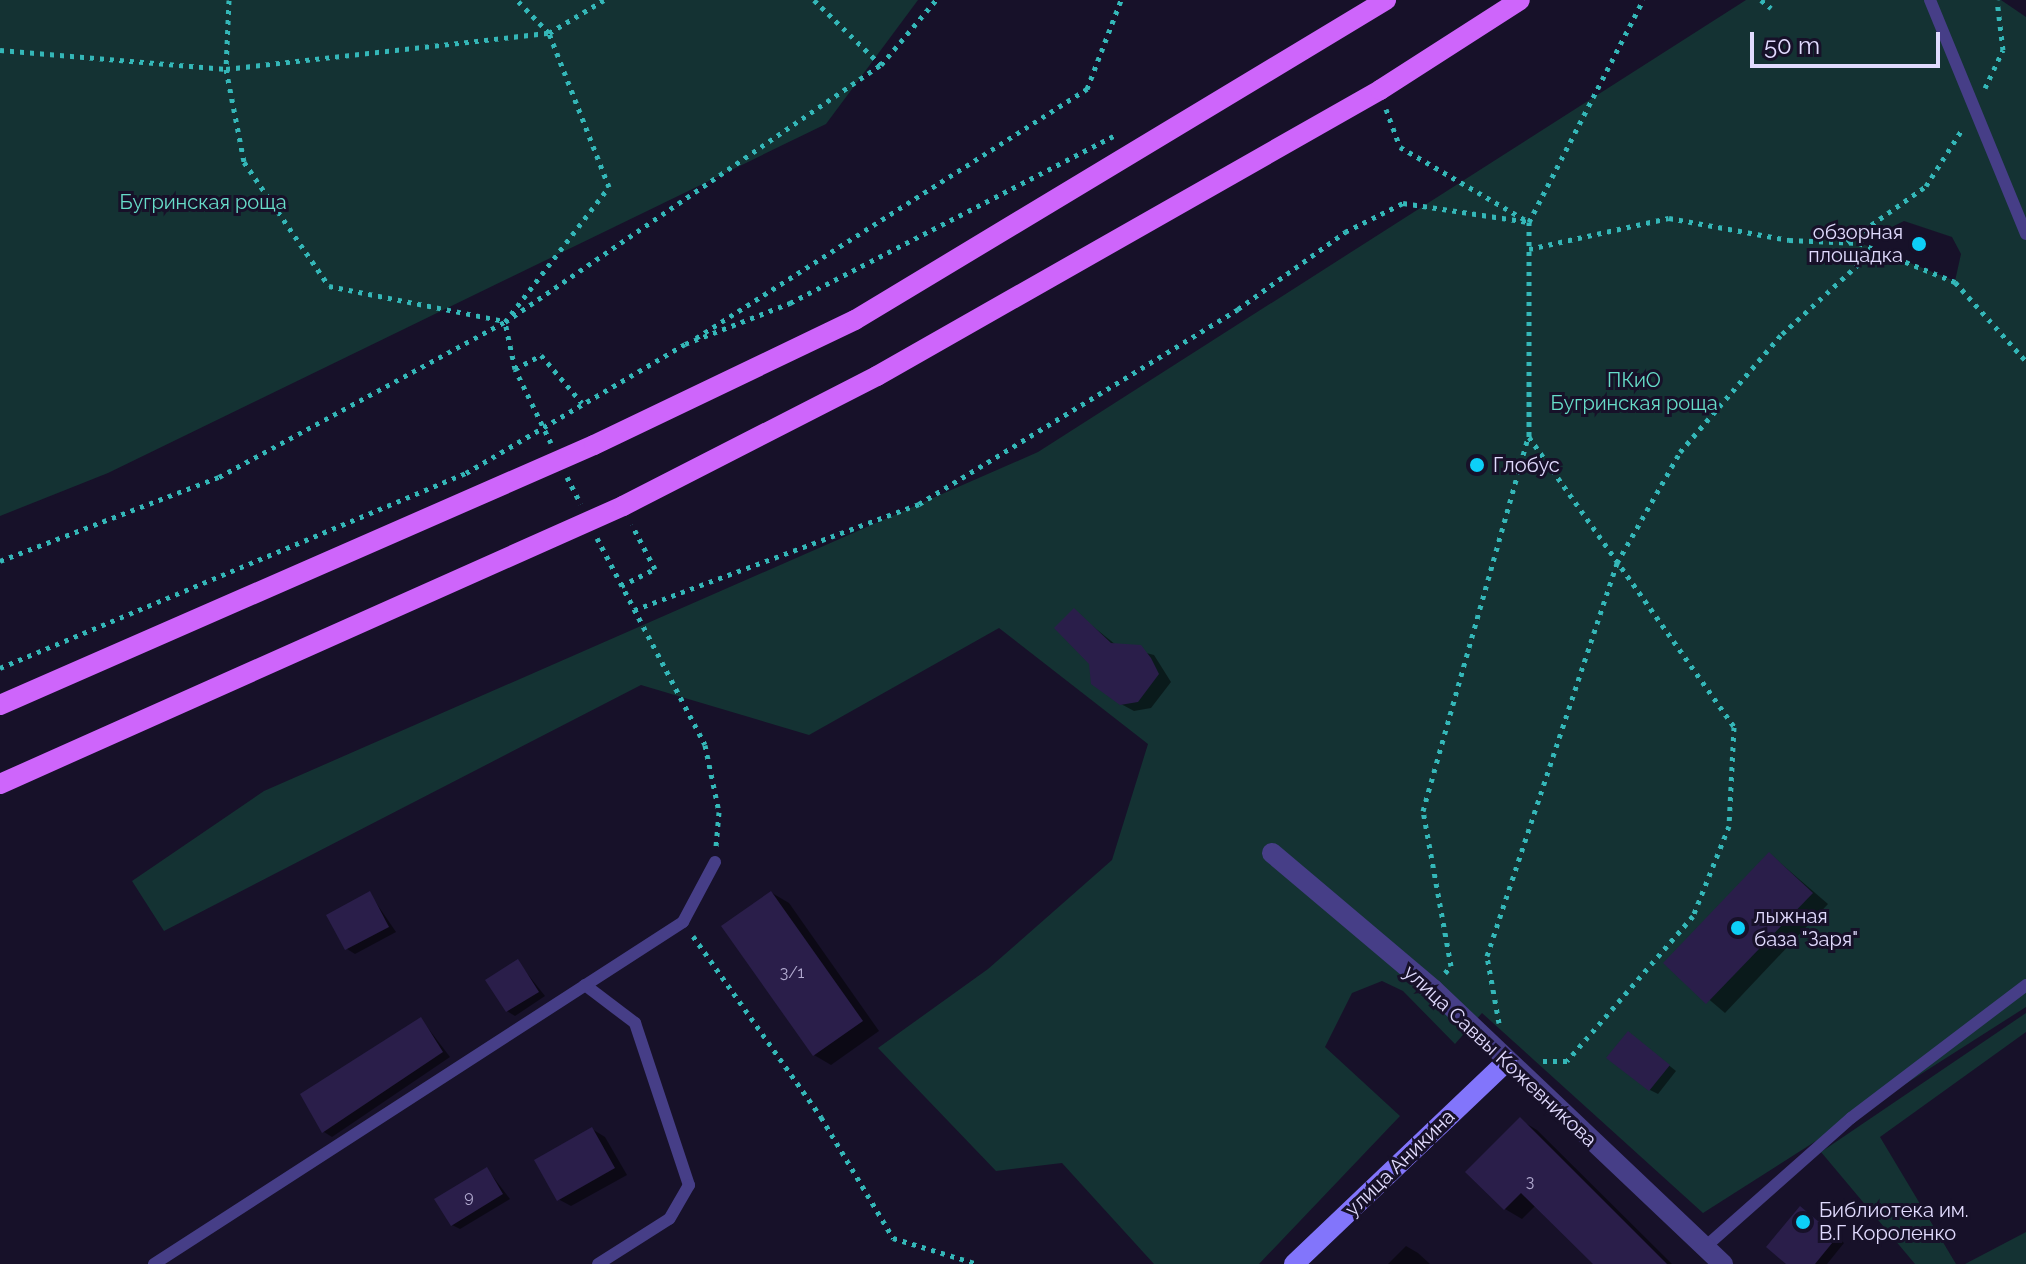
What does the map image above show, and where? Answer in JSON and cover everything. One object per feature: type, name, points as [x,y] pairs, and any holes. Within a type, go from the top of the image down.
[{"type":"main road","points":[[0,705],[594,445],[855,320],[1386,0]]},
{"type":"main road","points":[[0,784],[623,506],[877,376],[1380,90],[1520,0]]},
{"type":"street","name":"улица Саввы Кожевникова","points":[[1272,853],[1433,989],[1723,1264]]},
{"type":"street","name":"улица Аникина","points":[[1294,1264],[1507,1061]]},
{"type":"lane","points":[[1930,0],[2026,234]]},
{"type":"lane","points":[[154,1264],[683,922],[715,862]]},
{"type":"lane","points":[[585,985],[635,1023],[689,1185],[669,1219],[598,1264]]},
{"type":"lane","points":[[1704,1248],[1851,1118],[2026,985]]},
{"type":"path","points":[[229,0],[226,69],[244,162],[329,286],[505,322]]},
{"type":"path","points":[[517,0],[549,33],[609,187],[505,322],[515,369],[530,400]]},
{"type":"path","points":[[0,50],[226,69],[549,33],[604,0]]},
{"type":"path","points":[[814,0],[881,65]]},
{"type":"path","points":[[0,561],[219,477],[505,322],[881,65],[936,0]]},
{"type":"path","points":[[0,668],[466,473],[685,344],[1087,89],[1121,0]]},
{"type":"path","points":[[1433,989],[1451,966],[1423,811],[1529,437],[1529,222],[1643,0]]},
{"type":"path","points":[[1761,0],[1771,8]]},
{"type":"path","points":[[1846,243],[1926,186],[1976,107],[2003,50],[1997,0]]},
{"type":"path","points":[[1380,90],[1400,147],[1529,222]]},
{"type":"path","points":[[685,344],[790,303],[1122,131]]},
{"type":"path","points":[[634,610],[919,504],[1213,326],[1345,232],[1403,203],[1529,222]]},
{"type":"path","points":[[1529,249],[1669,218],[1875,249],[1955,282],[2026,361]]},
{"type":"path","points":[[1529,437],[1617,563],[1734,727],[1729,826],[1693,916],[1567,1061],[1507,1061],[1487,956],[1617,563],[1680,452],[1782,334],[1875,249]]},
{"type":"path","points":[[515,369],[541,355],[582,403]]},
{"type":"path","points":[[621,586],[655,569],[623,506]]},
{"type":"path","points":[[604,551],[705,745],[719,812],[715,862]]},
{"type":"path","points":[[683,922],[821,1117],[893,1238],[978,1264]]},
{"type":"green space","name":"Бугринская роща","points":[[0,0],[918,0],[826,124],[108,473],[0,516]]},
{"type":"green space","name":"ПКиО Бугринская роща","points":[[1746,0],[2001,0],[2026,17],[2026,1007],[1703,1213],[1482,1013],[1455,1044],[1403,991],[1382,981],[1352,993],[1325,1047],[1400,1116],[1259,1264],[1154,1264],[1062,1163],[996,1171],[878,1048],[988,969],[1112,860],[1148,744],[999,628],[809,735],[641,685],[164,931],[132,881],[264,791],[1038,452]],"holes":[[[1904,221],[1952,237],[1961,254],[1955,281],[1860,243]]]},
{"type":"green space","points":[[2026,1013],[2026,1032],[1880,1137],[1956,1264],[1915,1264],[1821,1152]]},
{"type":"green space","points":[[2026,1232],[2026,1264],[1965,1264]]},
{"type":"building","points":[[1074,608],[1111,643],[1141,645],[1151,658],[1159,674],[1138,702],[1120,705],[1091,684],[1089,664],[1054,628]]},
{"type":"building","name":"лыжная база \"Заря\"","points":[[1769,852],[1813,893],[1706,1004],[1663,963]]},
{"type":"building","points":[[370,891],[389,927],[345,950],[326,915]]},
{"type":"building","points":[[771,891],[863,1021],[813,1056],[721,926]]},
{"type":"building","points":[[518,959],[539,992],[506,1012],[485,980]]},
{"type":"building","points":[[421,1017],[443,1052],[322,1133],[300,1094]]},
{"type":"building","points":[[1628,1031],[1670,1065],[1649,1091],[1606,1058]]},
{"type":"building","points":[[1520,1117],[1667,1264],[1593,1264],[1521,1193],[1504,1210],[1465,1172]]},
{"type":"building","points":[[592,1127],[615,1168],[557,1201],[534,1160]]},
{"type":"building","points":[[487,1167],[503,1194],[451,1226],[434,1199]]},
{"type":"building","name":"Библиотека им. В.Г Короленко","points":[[1800,1206],[1837,1237],[1815,1264],[1786,1264],[1766,1247]]},
{"type":"place","name":"обзорная площадка","points":[[1919,244]]},
{"type":"place","name":"Глобус","points":[[1477,465]]},
{"type":"place","name":"лыжная база \"Заря\"","points":[[1738,928]]},
{"type":"place","name":"Библиотека им. В.Г Короленко","points":[[1803,1222]]}]
